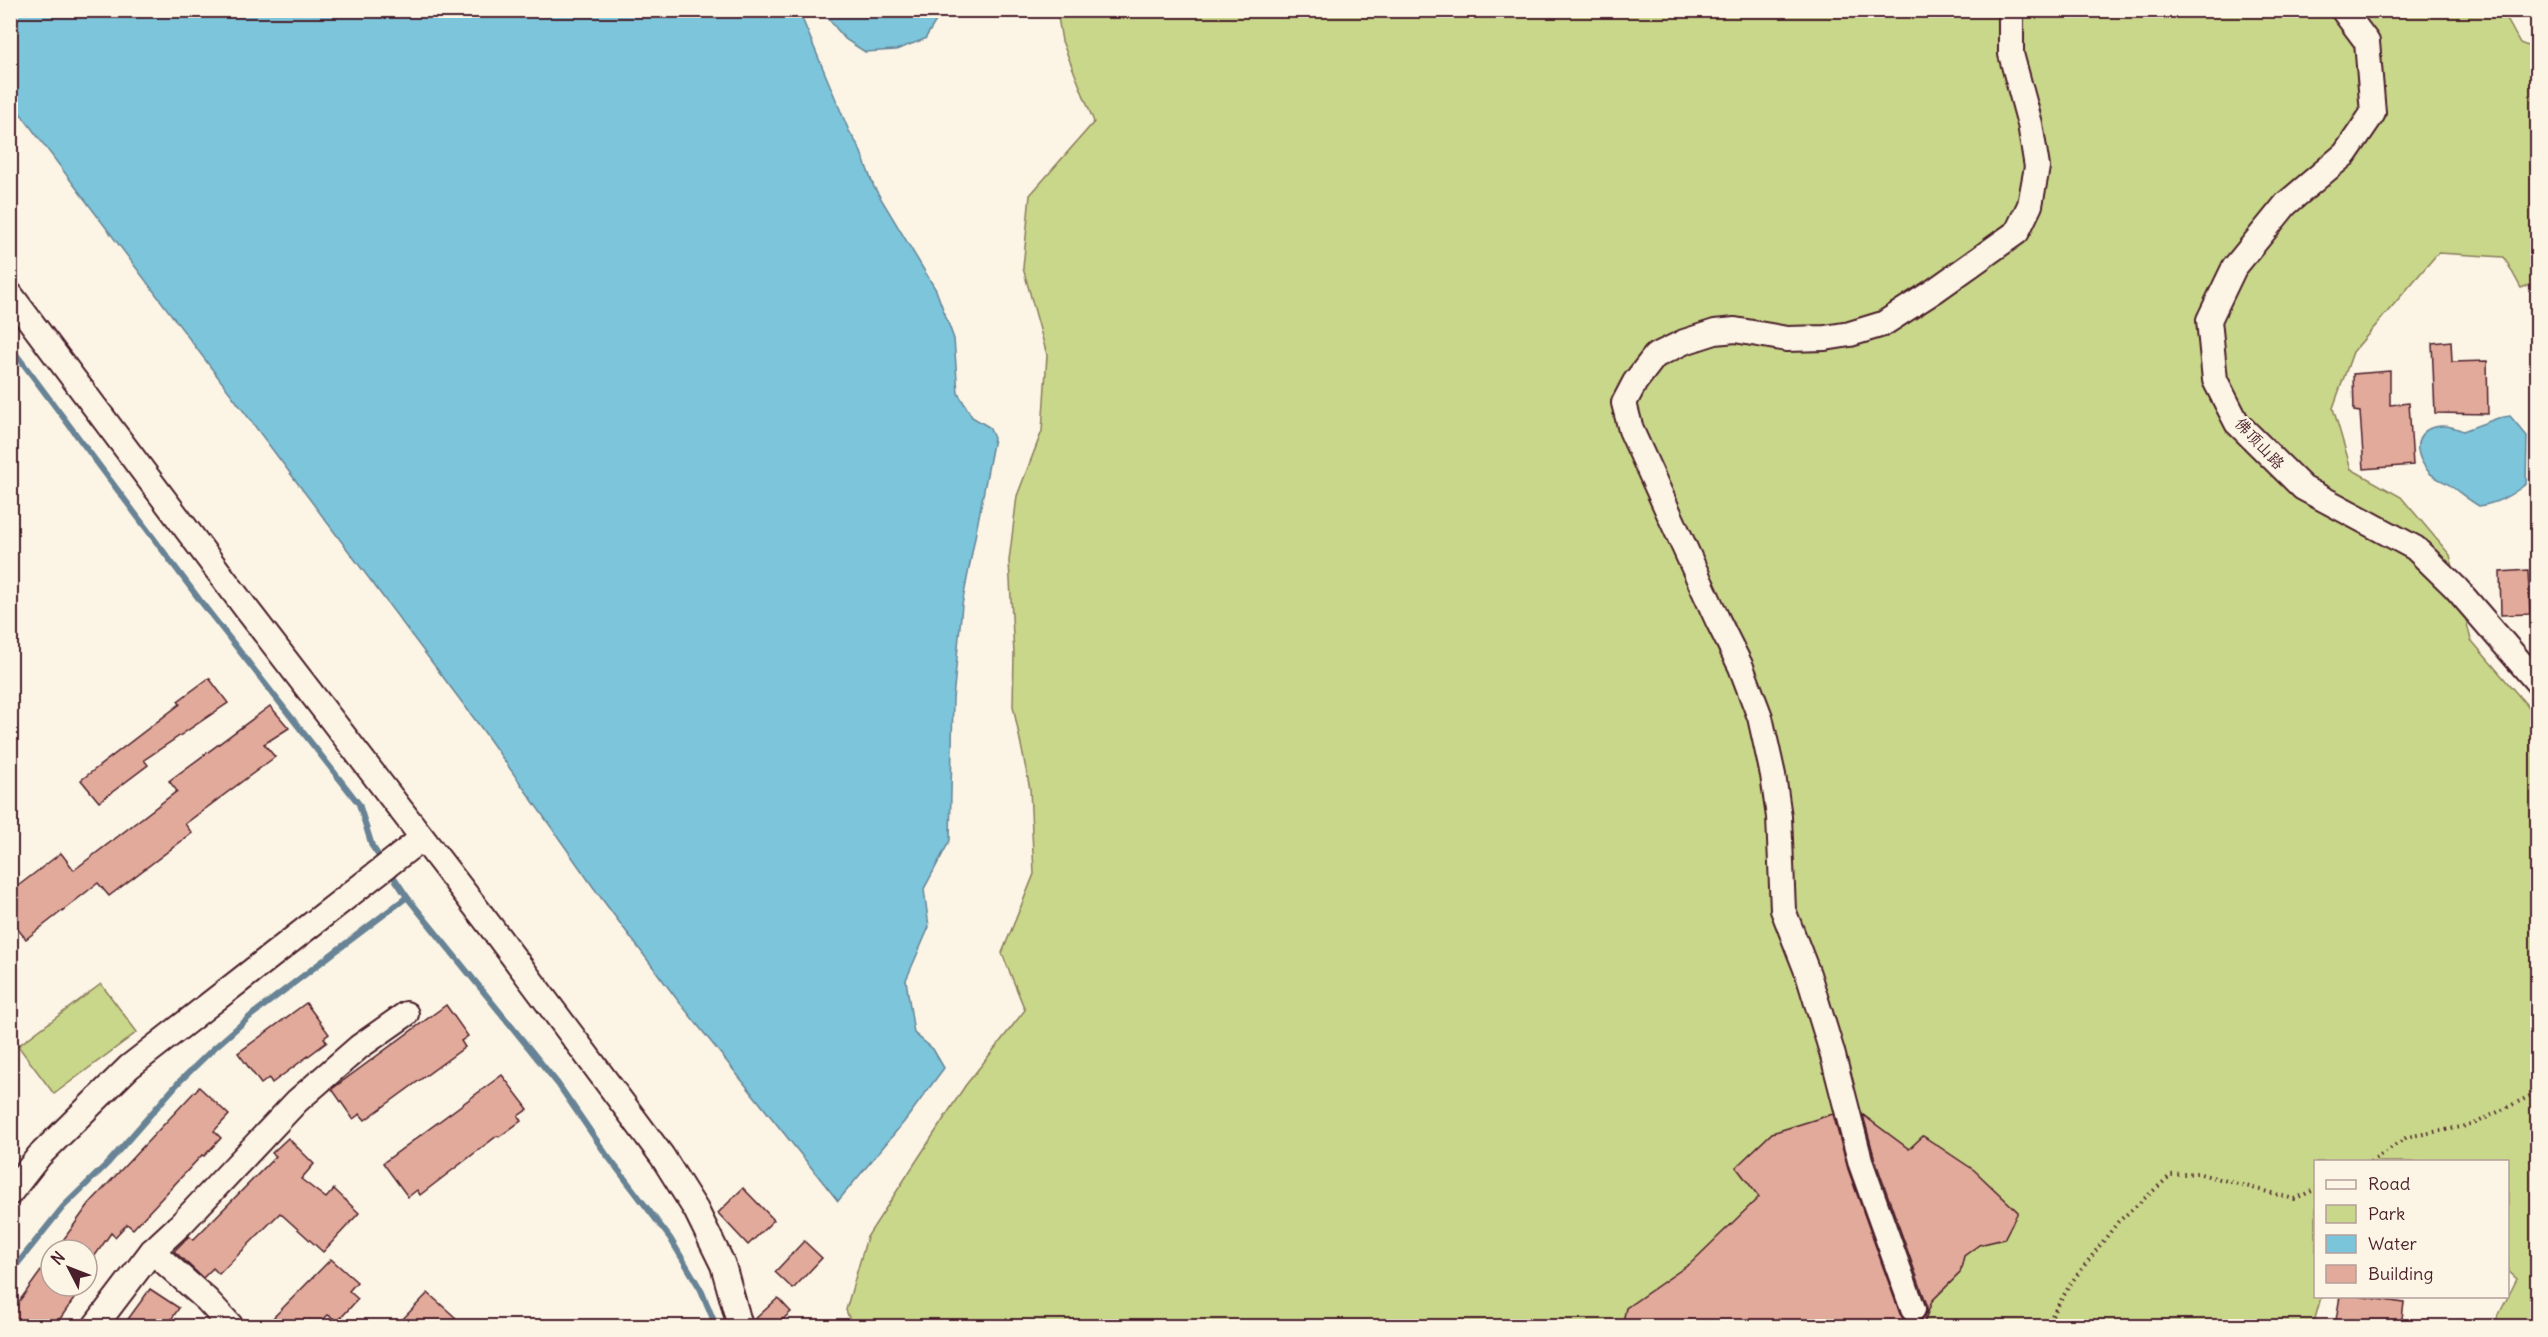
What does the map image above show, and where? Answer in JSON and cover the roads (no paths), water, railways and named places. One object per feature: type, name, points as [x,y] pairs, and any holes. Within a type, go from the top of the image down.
[{"type":"street","points":[[1913,1309],[1861,1164],[1832,1052],[1808,974],[1783,910],[1779,817],[1773,775],[1760,717],[1741,667],[1631,430],[1624,403],[1635,382],[1655,356],[1684,342],[1714,332],[1735,330],[1787,339],[1825,338],[1850,334],[1883,324],[2017,232],[2030,206],[2037,167],[2030,124],[2011,54],[2011,10]]},
{"type":"street","name":"佛顶山路","points":[[2343,10],[2367,42],[2373,113],[2345,154],[2286,204],[2234,268],[2209,320],[2215,380],[2237,423],[2303,488],[2415,548],[2456,588],[2538,683]]},
{"type":"street","points":[[10,294],[662,1156],[696,1210],[723,1265],[740,1326]]},
{"type":"street","points":[[10,1193],[39,1156],[129,1067],[421,839]]},
{"type":"street","points":[[95,1326],[152,1251],[181,1224],[297,1101],[359,1047],[406,1014]]},
{"type":"street","points":[[152,1251],[207,1300],[231,1326]]},
{"type":"water","points":[[10,11],[799,11],[849,131],[859,147],[874,187],[936,290],[954,339],[958,393],[972,417],[989,427],[994,438],[962,605],[953,699],[950,840],[924,889],[929,927],[906,980],[914,1033],[933,1049],[944,1068],[904,1122],[838,1201],[676,998],[596,891],[482,729],[11,101]]},
{"type":"water","points":[[822,11],[942,11],[925,39],[896,50],[865,52],[845,39]]},
{"type":"water","points":[[2510,416],[2527,436],[2526,484],[2504,498],[2479,506],[2432,475],[2421,460],[2418,449],[2419,441],[2423,433],[2430,428],[2450,427],[2463,431]]},
{"type":"waterway","points":[[10,346],[202,603],[359,804],[372,846],[383,862]]},
{"type":"waterway","points":[[389,870],[407,897],[558,1084],[606,1154],[670,1238],[701,1290],[716,1326]]},
{"type":"waterway","points":[[10,1273],[63,1207],[108,1163],[179,1082],[213,1049],[253,1014],[407,897]]}]
